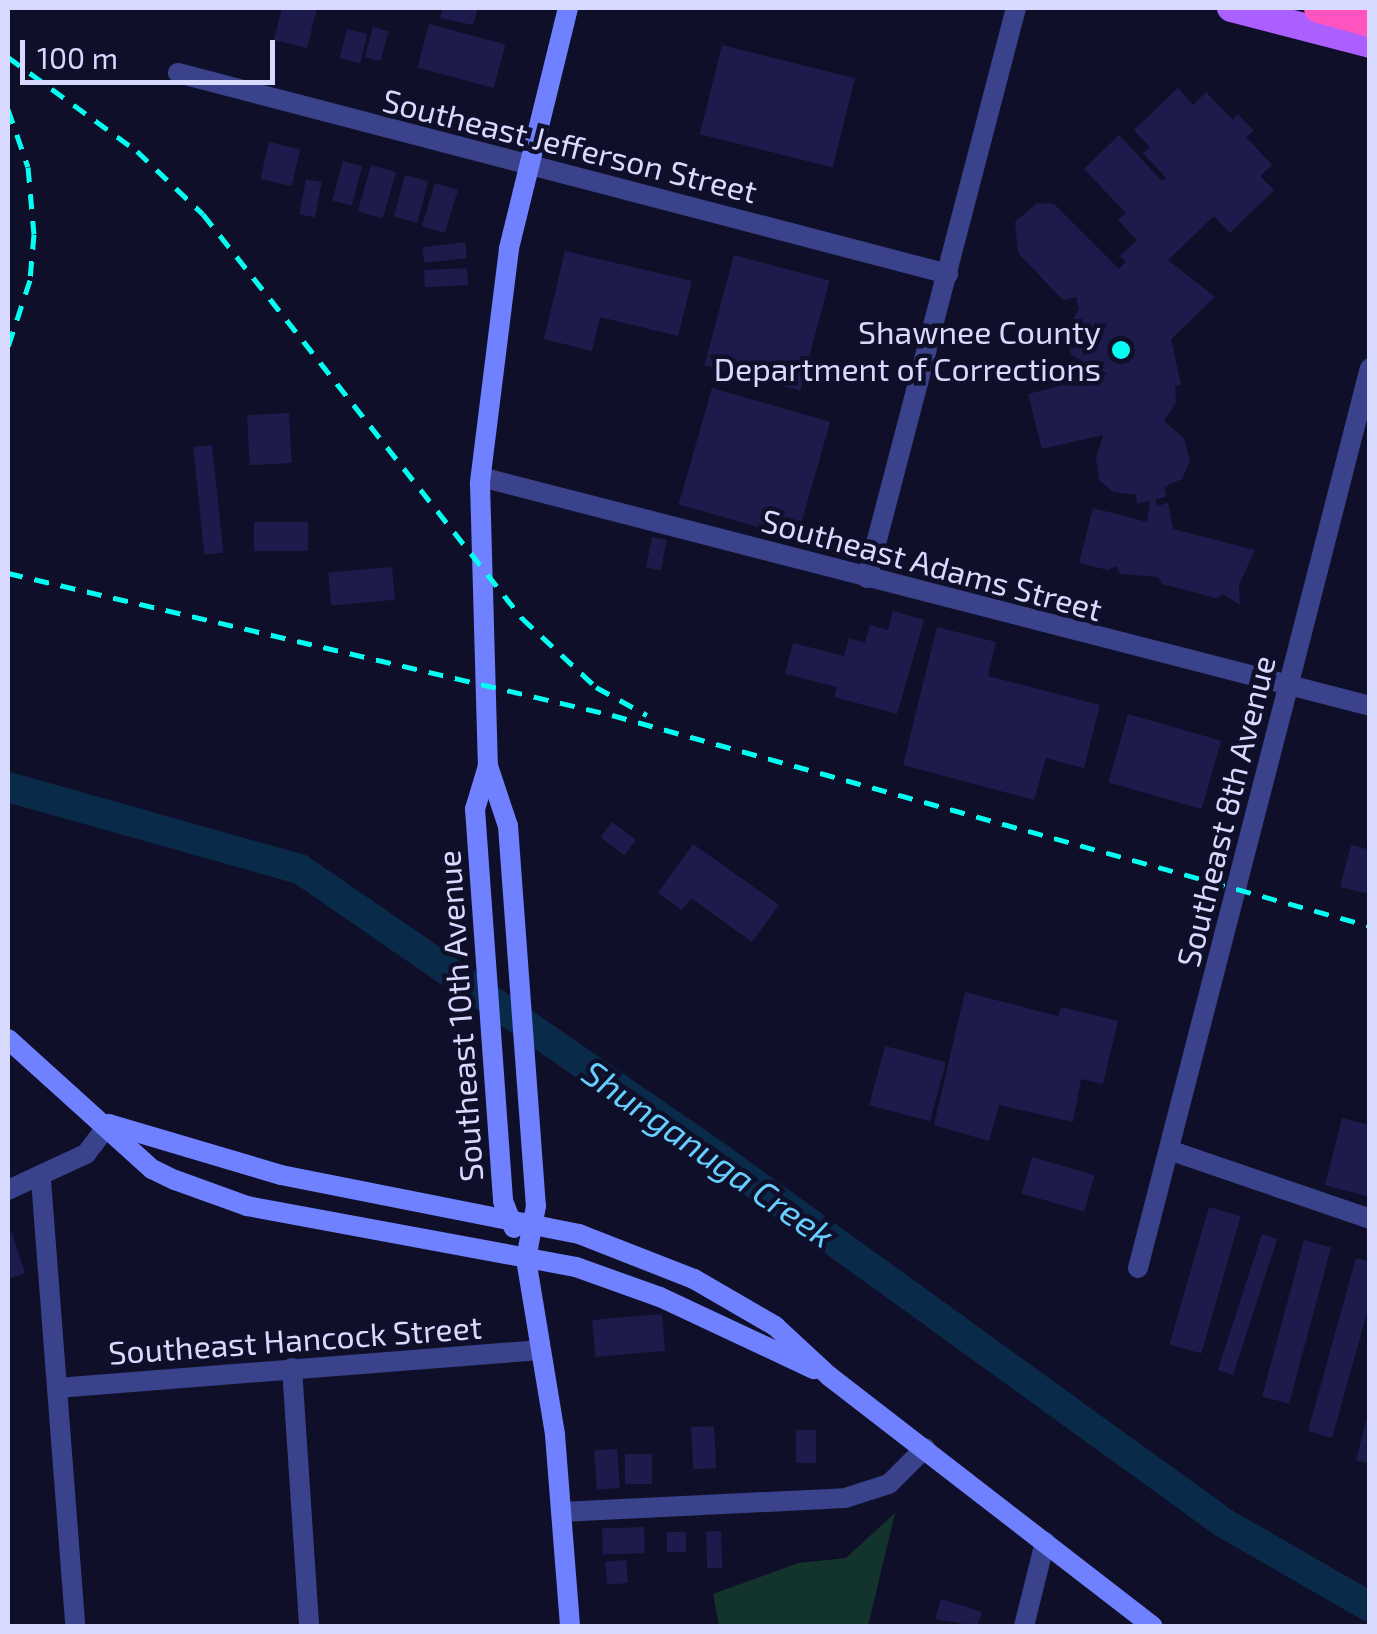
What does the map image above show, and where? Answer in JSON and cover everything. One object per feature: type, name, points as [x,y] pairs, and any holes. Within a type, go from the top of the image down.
[{"type":"highway","points":[[1320,8],[1370,22]]},
{"type":"main road","name":"Southeast 10th Avenue","points":[[526,1259],[533,1225],[531,1146],[508,826],[488,766],[481,477],[500,298],[526,166],[568,8]]},
{"type":"main road","points":[[1231,8],[1370,44]]},
{"type":"main road","name":"Southeast 10th Avenue","points":[[488,766],[475,810],[503,1201],[526,1259],[562,1512],[570,1626]]},
{"type":"main road","points":[[8,1039],[109,1124],[152,1169],[222,1198],[576,1268],[660,1297],[830,1376]]},
{"type":"main road","points":[[109,1124],[281,1175],[579,1234],[694,1279],[775,1326],[830,1376],[1153,1626]]},
{"type":"street","points":[[867,578],[1016,8]]},
{"type":"street","name":"Southeast Jefferson Street","points":[[178,73],[948,274]]},
{"type":"street","name":"Southeast 8th Avenue","points":[[1138,1268],[1368,378]]},
{"type":"street","name":"Southeast Adams Street","points":[[481,477],[1370,706]]},
{"type":"street","points":[[8,1190],[40,1180],[86,1154],[109,1124]]},
{"type":"street","points":[[1169,1150],[1370,1219]]},
{"type":"street","points":[[40,1180],[75,1626]]},
{"type":"street","name":"Southeast Hancock Street","points":[[56,1388],[538,1350]]},
{"type":"street","points":[[292,1368],[309,1626]]},
{"type":"street","points":[[562,1512],[845,1498],[890,1484],[925,1448]]},
{"type":"street","points":[[1024,1626],[1044,1542]]},
{"type":"green space","points":[[895,1513],[868,1626],[719,1626],[713,1594],[798,1563],[846,1558]]},
{"type":"building","points":[[282,8],[317,8],[307,48],[274,40]]},
{"type":"building","points":[[443,8],[478,8],[473,25],[440,18]]},
{"type":"building","points":[[429,24],[505,44],[494,88],[417,67]]},
{"type":"building","points":[[373,27],[388,31],[380,61],[365,57]]},
{"type":"building","points":[[347,29],[367,34],[360,63],[340,58]]},
{"type":"building","points":[[722,45],[855,78],[833,167],[700,134]]},
{"type":"building","name":"Shawnee County Department of Corrections","points":[[1178,88],[1193,105],[1206,92],[1233,120],[1238,114],[1254,131],[1246,137],[1272,165],[1260,176],[1274,190],[1230,233],[1214,216],[1168,260],[1215,297],[1171,339],[1181,385],[1175,386],[1176,402],[1164,421],[1184,438],[1190,461],[1182,479],[1164,487],[1166,497],[1155,499],[1157,506],[1168,503],[1173,529],[1255,550],[1239,585],[1240,605],[1223,594],[1216,598],[1162,584],[1158,577],[1120,574],[1116,566],[1108,570],[1079,563],[1093,508],[1147,522],[1150,501],[1137,504],[1136,495],[1113,492],[1099,480],[1096,458],[1103,435],[1042,449],[1028,394],[1108,374],[1071,355],[1065,333],[1079,309],[1076,297],[1063,300],[1018,253],[1015,222],[1037,203],[1054,204],[1119,269],[1126,262],[1120,256],[1137,240],[1118,220],[1126,213],[1084,169],[1119,135],[1162,181],[1166,178],[1143,153],[1150,147],[1134,130]]},
{"type":"building","points":[[269,142],[300,149],[292,186],[260,179]]},
{"type":"building","points":[[343,161],[362,166],[352,206],[332,201]]},
{"type":"building","points":[[371,165],[396,172],[383,218],[358,211]]},
{"type":"building","points":[[405,175],[428,181],[417,223],[394,217]]},
{"type":"building","points":[[306,179],[322,182],[315,217],[299,214]]},
{"type":"building","points":[[435,183],[458,190],[445,233],[422,226]]},
{"type":"building","points":[[465,242],[467,258],[424,263],[422,247]]},
{"type":"building","points":[[565,251],[692,281],[678,336],[600,317],[592,351],[544,339]]},
{"type":"building","points":[[734,255],[830,281],[800,391],[704,365]]},
{"type":"building","points":[[467,268],[468,285],[425,287],[424,270]]},
{"type":"building","points":[[712,388],[830,422],[797,538],[679,504]]},
{"type":"building","points":[[289,413],[292,463],[250,465],[247,415]]},
{"type":"building","points":[[212,445],[223,552],[204,554],[193,447]]},
{"type":"building","points":[[254,522],[308,522],[308,551],[254,551]]},
{"type":"building","points":[[652,537],[667,540],[661,570],[646,567]]},
{"type":"building","points":[[392,567],[395,600],[331,605],[328,573]]},
{"type":"building","points":[[893,611],[924,620],[897,714],[834,697],[837,687],[785,674],[793,643],[844,656],[849,638],[865,643],[870,625],[888,630]]},
{"type":"building","points":[[937,627],[996,642],[988,676],[1100,705],[1084,768],[1046,758],[1034,800],[903,765]]},
{"type":"building","points":[[1128,714],[1221,741],[1202,809],[1108,782]]},
{"type":"building","points":[[612,822],[636,840],[625,855],[601,837]]},
{"type":"building","points":[[693,844],[779,905],[752,942],[691,898],[682,910],[658,893]]},
{"type":"building","points":[[1351,845],[1370,850],[1370,894],[1340,887]]},
{"type":"building","points":[[965,992],[1058,1016],[1061,1007],[1118,1021],[1103,1084],[1081,1079],[1073,1122],[999,1105],[989,1141],[934,1125]]},
{"type":"building","points":[[885,1046],[946,1062],[930,1121],[869,1105]]},
{"type":"building","points":[[1342,1118],[1370,1125],[1370,1197],[1325,1185]]},
{"type":"building","points":[[1032,1157],[1094,1175],[1084,1211],[1022,1194]]},
{"type":"building","points":[[1209,1207],[1241,1216],[1201,1354],[1170,1344]]},
{"type":"building","points":[[12,1233],[25,1273],[8,1279],[8,1234]]},
{"type":"building","points":[[1262,1234],[1277,1239],[1233,1375],[1218,1370]]},
{"type":"building","points":[[1304,1240],[1331,1247],[1289,1404],[1262,1396]]},
{"type":"building","points":[[1356,1258],[1370,1262],[1370,1302],[1332,1438],[1308,1431]]},
{"type":"building","points":[[662,1314],[665,1351],[595,1357],[592,1320]]},
{"type":"building","points":[[1370,1413],[1370,1464],[1356,1460]]},
{"type":"building","points":[[714,1426],[716,1468],[693,1469],[691,1427]]},
{"type":"building","points":[[796,1430],[816,1430],[816,1463],[796,1463]]},
{"type":"building","points":[[617,1449],[620,1488],[597,1490],[594,1451]]},
{"type":"building","points":[[625,1454],[652,1454],[652,1484],[625,1484]]},
{"type":"building","points":[[644,1527],[645,1553],[603,1554],[602,1528]]},
{"type":"building","points":[[721,1531],[722,1568],[707,1569],[706,1532]]},
{"type":"building","points":[[667,1532],[686,1532],[686,1552],[667,1552]]},
{"type":"building","points":[[626,1560],[628,1583],[607,1585],[605,1562]]},
{"type":"building","points":[[941,1599],[982,1612],[977,1626],[935,1619]]},
{"type":"waterway","name":"Shunganuga Creek","points":[[8,787],[300,869],[715,1155],[1224,1523],[1370,1607]]},
{"type":"railway","points":[[8,57],[137,151],[203,214],[522,618],[596,687],[647,715]]},
{"type":"railway","points":[[8,109],[28,167],[34,234],[30,280],[8,347]]},
{"type":"railway","points":[[8,573],[612,715],[1370,926]]},
{"type":"place","name":"Shawnee County Department of Corrections","points":[[1121,350]]}]
